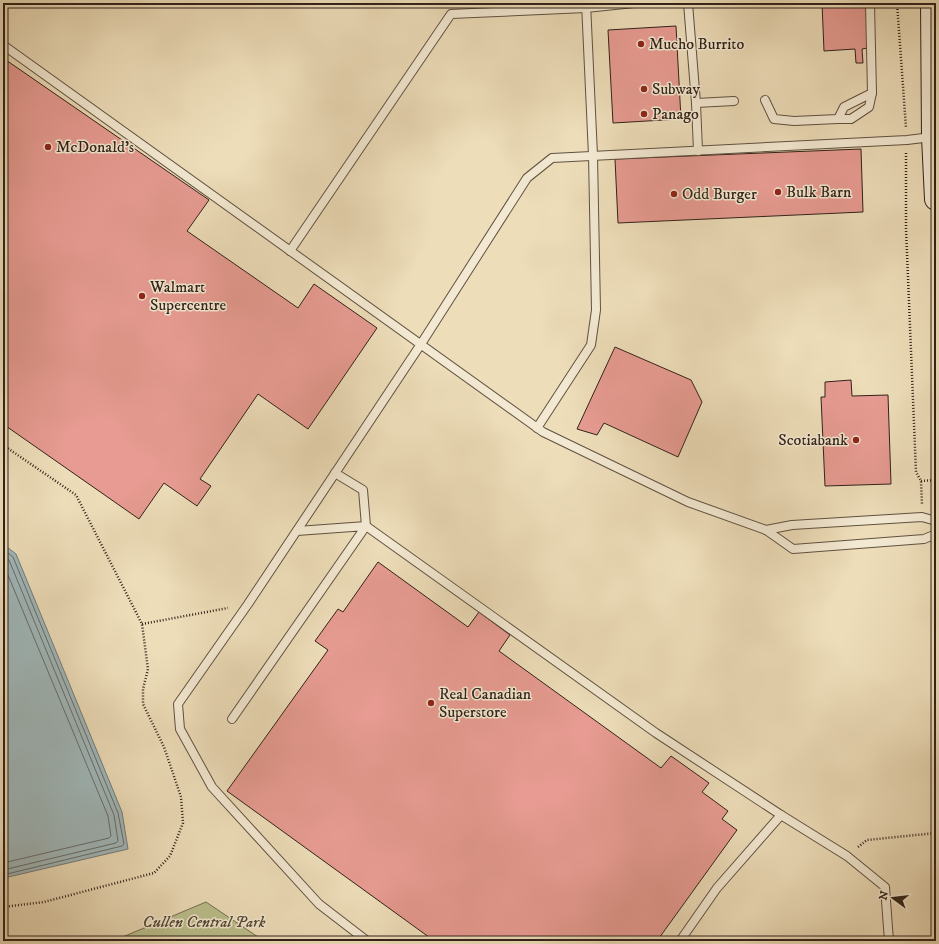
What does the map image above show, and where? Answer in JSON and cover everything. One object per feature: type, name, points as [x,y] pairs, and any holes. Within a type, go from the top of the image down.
[{"type":"main road","points":[[932,3],[933,137],[936,199]]},
{"type":"lane","points":[[290,251],[451,14],[634,3]]},
{"type":"lane","points":[[688,3],[696,103],[698,151]]},
{"type":"lane","points":[[765,100],[774,119],[851,119],[869,107],[872,93],[870,3]]},
{"type":"lane","points":[[537,428],[592,345],[596,310],[593,155],[586,5]]},
{"type":"lane","points":[[3,46],[537,428],[688,502],[766,530],[793,549],[924,539],[936,534]]},
{"type":"lane","points":[[838,119],[844,107],[872,93]]},
{"type":"lane","points":[[696,103],[734,101]]},
{"type":"lane","points":[[367,941],[319,904],[212,787],[180,729],[178,704],[248,604],[421,344],[527,178],[552,158],[907,140],[933,137]]},
{"type":"lane","points":[[232,719],[366,526],[363,490],[335,473]]},
{"type":"lane","points":[[766,530],[792,525],[922,517],[936,521]]},
{"type":"lane","points":[[297,530],[366,526],[656,733],[846,856],[885,887],[889,941]]},
{"type":"lane","points":[[680,941],[717,888],[781,815]]},
{"type":"path","points":[[897,3],[907,140],[906,229],[916,472],[921,481],[922,517]]},
{"type":"path","points":[[3,445],[76,495],[142,624],[148,669],[143,689],[143,704],[164,747],[181,798],[183,823],[170,856],[154,873],[44,902],[3,907]]},
{"type":"path","points":[[921,481],[936,480]]},
{"type":"path","points":[[142,624],[248,604]]},
{"type":"path","points":[[846,856],[867,840],[936,833]]},
{"type":"green space","name":"Cullen Central Park","points":[[206,902],[264,941],[113,941]]},
{"type":"water","points":[[3,544],[16,554],[122,812],[128,849],[4,878]]},
{"type":"building","points":[[822,3],[866,3],[868,48],[862,49],[863,63],[856,63],[855,49],[824,51]]},
{"type":"building","points":[[676,26],[681,119],[613,123],[608,30]]},
{"type":"building","name":"Walmart Supercentre","points":[[3,58],[209,200],[187,231],[298,308],[314,284],[377,328],[308,429],[258,394],[200,479],[211,486],[197,506],[164,483],[139,519],[3,424]]},
{"type":"building","points":[[861,149],[863,212],[618,223],[615,159]]},
{"type":"building","points":[[615,347],[691,380],[702,402],[678,457],[604,423],[597,435],[577,429]]},
{"type":"building","name":"Scotiabank","points":[[851,380],[852,396],[888,395],[891,484],[825,486],[821,397],[825,397],[825,382]]},
{"type":"building","name":"Real Canadian Superstore","points":[[378,562],[468,627],[479,612],[510,635],[499,651],[661,768],[671,756],[709,783],[702,792],[728,811],[722,819],[737,830],[657,941],[432,941],[433,940],[227,791],[328,650],[315,641],[338,609],[343,612]]},
{"type":"place","name":"Mucho Burrito","points":[[641,44]]},
{"type":"place","name":"Subway","points":[[644,89]]},
{"type":"place","name":"Panago","points":[[644,114]]},
{"type":"place","name":"McDonald's","points":[[48,147]]},
{"type":"place","name":"Bulk Barn","points":[[778,192]]},
{"type":"place","name":"Odd Burger","points":[[674,194]]},
{"type":"place","name":"Walmart Supercentre","points":[[142,296]]},
{"type":"place","name":"Scotiabank","points":[[856,440]]},
{"type":"place","name":"Real Canadian Superstore","points":[[431,703]]}]
